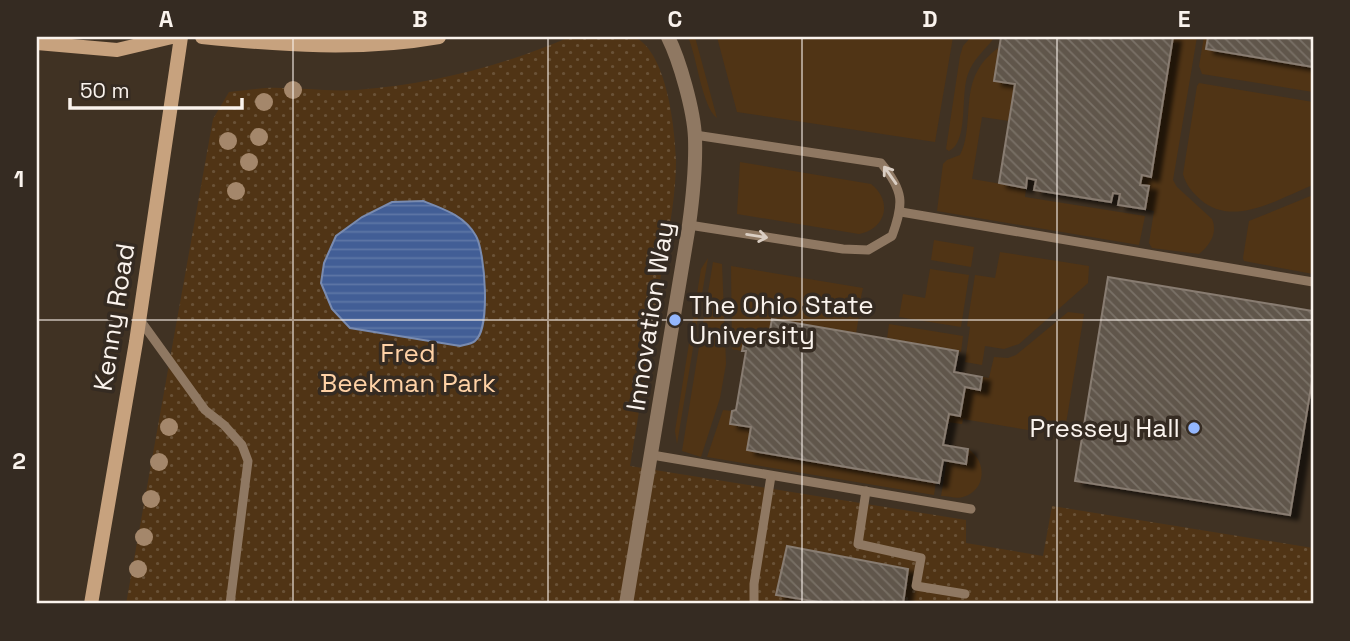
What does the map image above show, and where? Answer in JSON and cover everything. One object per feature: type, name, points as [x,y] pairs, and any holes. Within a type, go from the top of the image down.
[{"type":"street","points":[[37,43],[117,50],[173,37]]},
{"type":"street","name":"Kenny Road","points":[[91,604],[139,319],[181,37]]},
{"type":"street","points":[[202,37],[314,47],[372,45],[439,37]]},
{"type":"street","name":"Innovation Way","points":[[626,604],[695,178],[695,135],[685,88],[668,37]]},
{"type":"lane","points":[[689,225],[843,249],[868,250],[892,236],[901,212],[896,182],[881,163],[695,135]]},
{"type":"lane","points":[[901,212],[1313,282]]},
{"type":"lane","points":[[139,319],[205,410],[224,425],[242,445],[248,461],[230,604]]},
{"type":"lane","points":[[652,454],[971,509]]},
{"type":"lane","points":[[754,604],[754,584],[771,476]]},
{"type":"lane","points":[[866,491],[858,544],[921,558],[916,586],[965,594]]},
{"type":"shaded area","name":"The Ohio State University","points":[[37,37],[1313,37],[1313,604],[37,604]]},
{"type":"green space","name":"Fred Beekman Park","points":[[629,36],[645,45],[662,74],[674,130],[676,176],[672,208],[630,466],[966,520],[966,543],[1043,556],[1052,506],[1313,548],[1313,604],[126,604],[213,119],[229,92],[266,88],[357,90],[412,83],[492,65],[570,37]]},
{"type":"green space","points":[[688,37],[695,37],[717,118],[707,104]]},
{"type":"green space","points":[[717,37],[953,37],[935,142],[737,112]]},
{"type":"green space","points":[[971,37],[994,38],[976,59],[968,74],[962,128],[955,146],[949,151],[946,149],[960,56],[963,46]]},
{"type":"green space","points":[[1173,37],[1197,37],[1173,180],[1214,224],[1212,238],[1199,254],[1152,248],[1149,243],[1154,211],[1145,209],[1149,187],[1140,185],[1142,175],[1151,176]]},
{"type":"green space","points":[[1204,37],[1208,37],[1207,49],[1313,67],[1313,92],[1202,74],[1199,66]]},
{"type":"green space","points":[[1000,46],[994,81],[1015,84],[1009,121],[982,117],[972,179],[1026,188],[1025,197],[1145,216],[1139,245],[937,211],[943,164],[960,155],[964,145],[973,80],[982,63]]},
{"type":"green space","points":[[1199,83],[1313,102],[1313,185],[1271,203],[1242,211],[1214,208],[1201,200],[1190,188],[1183,174]]},
{"type":"green space","points":[[740,162],[871,184],[882,198],[883,214],[875,226],[859,234],[737,214]]},
{"type":"green space","points":[[1313,195],[1313,274],[1244,261],[1249,221]]},
{"type":"green space","points":[[934,240],[974,247],[971,267],[931,260]]},
{"type":"green space","points":[[1000,252],[1089,266],[1088,283],[1019,344],[1004,349],[985,346],[982,365],[965,362],[970,327],[967,326],[975,275],[995,278]]},
{"type":"green space","points":[[708,258],[677,444],[675,431],[701,269]]},
{"type":"green space","points":[[713,262],[722,264],[726,364],[720,398],[701,457],[682,451]]},
{"type":"green space","points":[[731,266],[863,288],[858,311],[855,310],[854,314],[859,315],[856,334],[772,319],[768,341],[745,337],[742,351],[732,349]]},
{"type":"green space","points":[[930,269],[969,275],[961,327],[899,317],[903,294],[925,298]]},
{"type":"green space","points":[[1068,312],[1084,314],[1064,436],[963,419],[962,424],[947,422],[965,387],[980,390],[982,377],[989,378],[994,357],[1008,358],[1016,355]]},
{"type":"green space","points":[[889,324],[963,336],[961,352],[887,339]]},
{"type":"green space","points":[[723,410],[732,411],[730,424],[751,427],[748,450],[936,482],[934,495],[707,457]]},
{"type":"green space","points":[[968,449],[979,461],[981,468],[982,475],[977,488],[961,498],[941,496],[947,461],[965,464]]},
{"type":"water","points":[[423,201],[460,218],[476,236],[479,245],[484,273],[485,307],[480,334],[470,344],[460,346],[350,328],[332,309],[321,283],[324,263],[336,236],[362,217],[392,202]]},
{"type":"building","points":[[1001,37],[1173,37],[1151,177],[1142,175],[1140,185],[1149,186],[1145,209],[1118,205],[1120,194],[1113,193],[1111,202],[1034,190],[1036,180],[1027,178],[1026,188],[999,183],[1015,84],[994,81]]},
{"type":"building","points":[[1208,37],[1313,37],[1313,67],[1206,49]]},
{"type":"building","name":"Pressey Hall","points":[[1108,277],[1313,311],[1313,375],[1290,515],[1075,481]]},
{"type":"building","points":[[772,319],[958,351],[954,372],[982,377],[980,390],[965,387],[960,416],[949,414],[943,445],[968,449],[966,464],[943,460],[939,483],[747,450],[751,427],[730,424],[732,411],[736,410],[746,351],[742,351],[745,337],[768,341]]},
{"type":"building","points":[[787,546],[908,569],[903,604],[831,604],[776,595]]},
{"type":"place","name":"The Ohio State University","points":[[675,320]]},
{"type":"place","name":"Pressey Hall","points":[[1194,428]]}]
